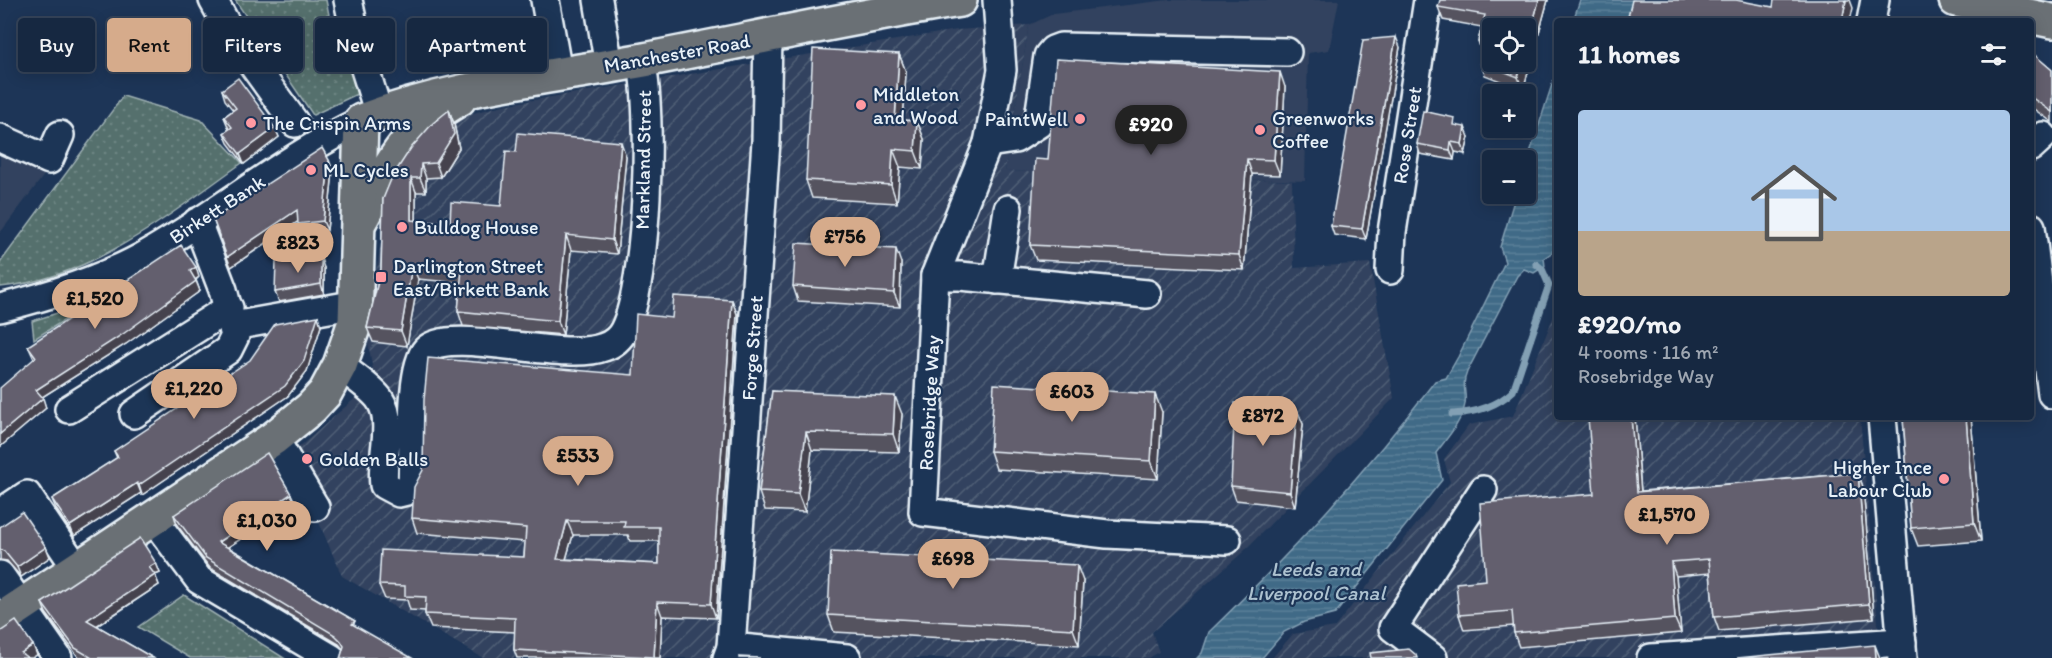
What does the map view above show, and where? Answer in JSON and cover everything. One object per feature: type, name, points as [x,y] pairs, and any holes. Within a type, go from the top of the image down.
[{"type":"highway","name":"Manchester Road","points":[[370,117],[429,98],[484,85],[609,66],[768,36],[886,6],[960,0]]},
{"type":"highway","points":[[1956,0],[2052,21]]},
{"type":"highway","points":[[358,223],[411,134],[437,112],[484,85]]},
{"type":"highway","points":[[10,613],[154,520],[274,438],[311,408],[334,380],[355,322],[358,223],[370,117]]},
{"type":"street","points":[[213,0],[235,39],[276,84],[295,123]]},
{"type":"street","points":[[348,0],[370,117]]},
{"type":"street","points":[[545,0],[558,74]]},
{"type":"street","points":[[598,0],[609,66]]},
{"type":"street","name":"Rosebridge Way","points":[[997,0],[1002,70],[988,143],[935,276],[923,512],[1107,534],[1227,540]]},
{"type":"street","name":"Rose Street","points":[[1390,270],[1392,232],[1428,0]]},
{"type":"street","points":[[1872,18],[1875,0]]},
{"type":"street","name":"Forge Street","points":[[729,652],[766,141],[768,36]]},
{"type":"street","points":[[988,143],[1015,139],[1027,134],[1038,124],[1048,56],[1053,50],[1061,47],[1287,52]]},
{"type":"street","name":"Markland Street","points":[[340,365],[379,399],[386,422],[382,471],[384,485],[399,493],[407,491],[412,484],[416,378],[420,360],[426,350],[444,341],[567,352],[591,351],[606,347],[616,340],[624,331],[632,310],[640,260],[647,162],[645,75],[642,60]]},
{"type":"street","name":"Birkett Bank","points":[[0,308],[68,289],[142,257],[277,170],[370,117]]},
{"type":"street","points":[[0,138],[49,160],[60,135]]},
{"type":"street","points":[[998,280],[1008,209]]},
{"type":"street","points":[[134,414],[228,350],[235,336],[231,317],[197,222]]},
{"type":"street","points":[[2034,248],[2052,394]]},
{"type":"street","points":[[935,276],[1148,294]]},
{"type":"street","points":[[69,409],[231,317],[357,304]]},
{"type":"street","points":[[1651,658],[1902,650],[1882,420]]},
{"type":"street","points":[[274,438],[315,507]]},
{"type":"street","points":[[1433,658],[1394,628],[1483,490]]},
{"type":"street","points":[[0,513],[27,495],[77,569]]},
{"type":"street","points":[[154,520],[199,580],[331,658]]},
{"type":"street","points":[[0,574],[10,613],[58,658]]},
{"type":"street","points":[[729,652],[847,658]]},
{"type":"shaded area","points":[[1168,0],[1339,0],[1329,50],[1308,53],[1305,181],[1005,171],[1029,25],[1053,14]]},
{"type":"shaded area","points":[[1029,25],[1005,171],[1292,181],[1294,268],[1370,263],[1394,398],[1243,552],[1152,632],[1159,652],[1149,658],[483,658],[342,576],[290,455],[375,381],[366,332],[386,213],[436,123],[503,105],[957,30]]},
{"type":"shaded area","points":[[0,146],[48,170],[0,233]]},
{"type":"shaded area","points":[[1554,315],[1554,420],[1860,420],[1881,658],[1272,658],[1293,634],[1335,627],[1450,482],[1444,459],[1469,425],[1513,416]]},
{"type":"green space","points":[[235,0],[326,0],[330,18],[315,18],[315,72],[351,72],[359,93],[313,115],[284,72],[303,72],[303,18],[247,18]]},
{"type":"green space","points":[[123,96],[201,120],[242,163],[158,223],[98,258],[34,281],[0,287],[0,263]]},
{"type":"green space","points":[[95,301],[34,339],[32,321]]},
{"type":"green space","points":[[184,595],[284,658],[190,658],[138,627]]},
{"type":"water","points":[[1580,0],[1634,0],[1631,18],[1574,18]]},
{"type":"water","name":"Leeds and Liverpool Canal","points":[[1554,78],[1554,251],[1544,258],[1545,266],[1534,273],[1524,269],[1517,276],[1467,372],[1461,417],[1436,453],[1442,480],[1335,614],[1304,622],[1284,632],[1262,658],[1197,658],[1202,653],[1209,632],[1327,511],[1382,448],[1435,381],[1446,378],[1505,262],[1500,247],[1513,204],[1536,204],[1536,150],[1531,150]]},
{"type":"building","points":[[1440,0],[1539,0],[1534,18],[1484,18],[1485,15],[1438,7]]},
{"type":"building","points":[[1632,0],[1736,0],[1773,7],[1774,0],[1846,0],[1843,18],[1628,18]]},
{"type":"building","points":[[1482,26],[1482,42],[1478,41]]},
{"type":"building","points":[[1396,37],[1362,229],[1331,226],[1363,40]]},
{"type":"building","name":"Middleton and Wood","points":[[813,49],[899,54],[895,120],[917,121],[915,151],[893,149],[891,185],[806,180]]},
{"type":"building","points":[[2034,55],[2052,70],[2052,112],[2034,99]]},
{"type":"building","points":[[1056,59],[1280,72],[1274,160],[1247,159],[1239,255],[1030,245],[1035,159],[1048,160]]},
{"type":"building","points":[[1505,72],[1519,72],[1518,77]]},
{"type":"building","name":"The Crispin Arms","points":[[238,78],[275,128],[240,154],[224,133],[232,127],[224,117],[236,108],[222,90]]},
{"type":"building","points":[[449,110],[454,134],[436,163],[421,164],[420,178],[411,178],[411,220],[450,224],[451,202],[501,206],[506,151],[516,152],[518,133],[621,142],[612,240],[566,235],[558,321],[458,311],[462,269],[412,265],[401,331],[367,328],[381,269],[383,199],[392,177],[411,148],[433,123]]},
{"type":"building","points":[[1423,111],[1455,118],[1454,125],[1465,127],[1462,144],[1451,142],[1450,150],[1417,144]]},
{"type":"building","points":[[322,148],[329,160],[323,221],[298,224],[297,210],[227,257],[213,219]]},
{"type":"building","points":[[796,243],[896,249],[894,293],[793,286]]},
{"type":"building","points":[[181,245],[196,267],[190,271],[196,281],[123,334],[36,390],[43,398],[0,434],[0,388],[36,357],[28,346]]},
{"type":"building","points":[[321,258],[321,284],[275,292],[276,261]]},
{"type":"building","points":[[674,296],[732,300],[711,604],[657,602],[654,657],[514,650],[515,618],[425,614],[426,597],[405,596],[405,586],[379,585],[381,550],[524,557],[526,528],[412,518],[414,487],[423,470],[424,400],[428,358],[633,375],[636,314],[672,318]],"holes":[[[567,521],[625,521],[624,527],[659,527],[659,564],[557,559]]]},
{"type":"building","points":[[318,316],[304,361],[285,386],[139,485],[137,483],[70,526],[52,499],[118,457],[114,451],[250,360],[275,324]]},
{"type":"building","points":[[994,384],[1155,394],[1151,461],[990,451]]},
{"type":"building","points":[[772,391],[895,396],[893,434],[806,432],[798,494],[759,492]]},
{"type":"building","points":[[1235,403],[1297,410],[1290,492],[1231,486]]},
{"type":"building","points":[[1588,420],[1631,420],[1637,492],[1858,473],[1869,604],[1714,617],[1709,559],[1671,562],[1675,619],[1514,633],[1512,611],[1459,615],[1456,583],[1486,580],[1480,503],[1594,494]]},
{"type":"building","name":"Higher Ince Labour Club","points":[[1903,420],[1966,420],[1974,523],[1911,528]]},
{"type":"building","points":[[267,453],[291,494],[218,542],[355,621],[352,624],[412,658],[340,658],[344,646],[335,635],[206,558],[174,515]]},
{"type":"building","points":[[22,512],[46,547],[17,567],[4,551],[0,550],[0,527]]},
{"type":"building","points":[[140,538],[156,563],[149,567],[155,575],[87,620],[153,658],[92,658],[75,648],[42,603]]},
{"type":"building","points":[[831,552],[1077,565],[1073,629],[828,615]]},
{"type":"building","points":[[16,621],[33,645],[21,653],[28,658],[0,658],[0,632]]},
{"type":"building","points":[[1875,645],[1876,658],[1737,658]]},
{"type":"building","points":[[1409,649],[1417,658],[1371,658],[1370,653]]},
{"type":"waterway","points":[[1452,414],[1485,408],[1500,401],[1513,391],[1549,285],[1542,269],[1536,264]]},
{"type":"place","name":"Middleton and Wood","points":[[861,105]]},
{"type":"place","name":"PaintWell","points":[[1080,119]]},
{"type":"place","name":"The Crispin Arms","points":[[251,123]]},
{"type":"place","name":"Greenworks Coffee","points":[[1260,130]]},
{"type":"place","name":"ML Cycles","points":[[311,170]]},
{"type":"place","name":"Bulldog House","points":[[402,227]]},
{"type":"place","name":"Darlington Street East/Birkett Bank","points":[[381,277]]},
{"type":"place","name":"Golden Balls","points":[[307,459]]},
{"type":"place","name":"Higher Ince Labour Club","points":[[1944,479]]}]
